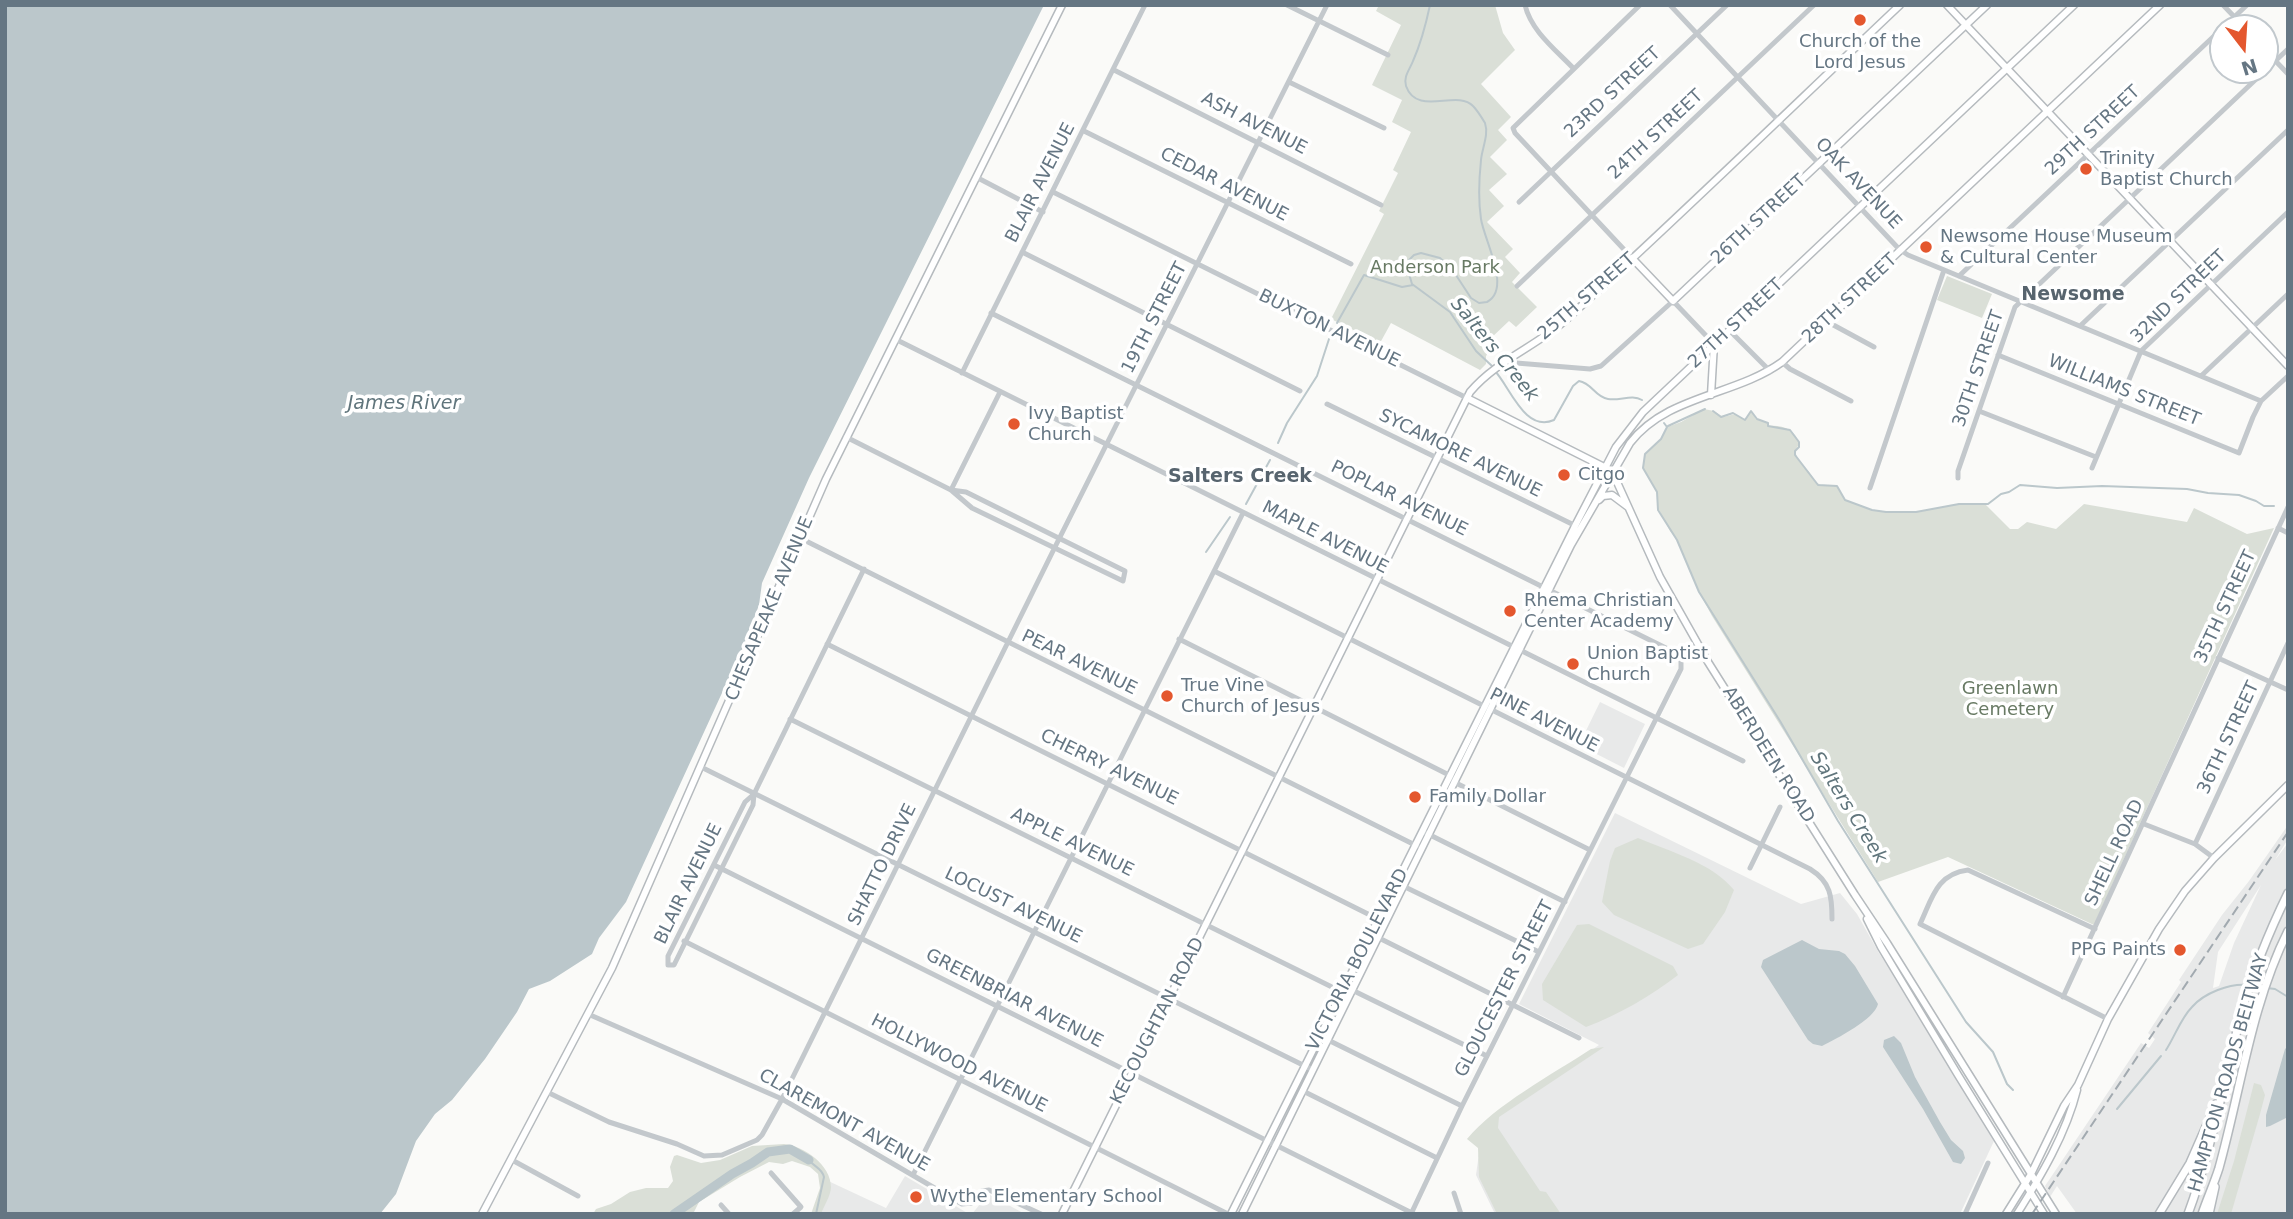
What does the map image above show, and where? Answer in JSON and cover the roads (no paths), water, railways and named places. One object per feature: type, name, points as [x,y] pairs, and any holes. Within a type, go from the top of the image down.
[{"type":"highway","name":"HAMPTON ROADS BELTWAY","points":[[2188,1214],[2205,1164],[2244,1007],[2258,962],[2288,893]]},
{"type":"highway","name":"HAMPTON ROADS BELTWAY","points":[[2202,1214],[2218,1172],[2259,1008],[2273,964],[2288,931]]},
{"type":"highway","points":[[2159,1214],[2190,1163],[2224,1087]]},
{"type":"highway","points":[[2209,1214],[2218,1172]]},
{"type":"main road","name":"CHESAPEAKE AVENUE","points":[[482,1214],[612,968],[846,438],[1062,5]]},
{"type":"main road","name":"25TH STREET","points":[[1254,828],[1474,388],[1488,374],[1564,321],[1900,5]]},
{"type":"main road","points":[[1947,5],[2288,366]]},
{"type":"main road","name":"26TH STREET","points":[[1673,301],[1987,5]]},
{"type":"main road","name":"27TH STREET","points":[[1487,708],[1632,424],[2074,5]]},
{"type":"main road","name":"28TH STREET","points":[[1609,469],[1635,436],[1650,422],[1684,404],[1747,383],[1782,362],[2161,5]]},
{"type":"main road","points":[[1632,258],[1673,301]]},
{"type":"main road","points":[[1711,395],[1714,344]]},
{"type":"main road","name":"BUXTON AVENUE","points":[[1467,398],[1609,469]]},
{"type":"main road","name":"27TH STREET","points":[[1578,527],[1595,504],[1609,469]]},
{"type":"main road","name":"ABERDEEN ROAD","points":[[1609,469],[1660,577],[1696,642],[2056,1214]]},
{"type":"main road","points":[[1595,504],[1603,496],[1609,495],[1628,508]]},
{"type":"main road","name":"VICTORIA BOULEVARD","points":[[1230,1214],[1378,919],[1419,847],[1487,708]]},
{"type":"main road","points":[[2006,1214],[2026,1184],[2064,1106],[2078,1085],[2108,1019],[2159,929],[2185,891],[2214,858],[2288,785]]},
{"type":"main road","name":"KECOUGHTAN ROAD","points":[[1062,1214],[1254,828]]},
{"type":"main road","name":"VICTORIA BOULEVARD","points":[[1242,1214],[1378,938],[1419,847]]},
{"type":"main road","name":"ABERDEEN ROAD","points":[[1855,895],[1881,947],[2044,1214]]},
{"type":"main road","points":[[2017,1214],[2036,1182],[2072,1108],[2078,1085]]},
{"type":"street","points":[[1287,5],[1388,55]]},
{"type":"street","name":"19TH STREET","points":[[1009,643],[1327,5]]},
{"type":"street","points":[[1525,5],[1536,29],[1574,69]]},
{"type":"street","points":[[1632,258],[1513,130],[1514,125],[1640,5]]},
{"type":"street","name":"OAK AVENUE","points":[[1670,5],[1901,250],[2019,302],[2261,401]]},
{"type":"street","name":"23RD STREET","points":[[1518,202],[1727,5]]},
{"type":"street","name":"24TH STREET","points":[[1517,286],[1814,5]]},
{"type":"street","points":[[1136,6],[1144,7]]},
{"type":"street","name":"BLAIR AVENUE","points":[[962,373],[1144,7]]},
{"type":"street","name":"29TH STREET","points":[[1959,276],[2209,41]]},
{"type":"street","name":"ASH AVENUE","points":[[1114,70],[1381,205]]},
{"type":"street","points":[[1289,82],[1384,128]]},
{"type":"street","name":"30TH STREET","points":[[1958,478],[1958,471],[2012,313],[2019,302],[2250,84]]},
{"type":"street","points":[[2080,326],[2288,130]]},
{"type":"street","name":"CEDAR AVENUE","points":[[1084,131],[1351,264]]},
{"type":"street","points":[[976,177],[1043,212]]},
{"type":"street","name":"BUXTON AVENUE","points":[[1053,192],[1467,398]]},
{"type":"street","name":"32ND STREET","points":[[2092,468],[2141,351],[2288,212]]},
{"type":"street","points":[[1022,252],[1300,391]]},
{"type":"street","points":[[1870,488],[1944,270]]},
{"type":"street","points":[[2201,376],[2288,294]]},
{"type":"street","points":[[1673,301],[1714,344]]},
{"type":"street","name":"26TH STREET","points":[[1502,364],[1590,369],[1601,366],[1673,301]]},
{"type":"street","name":"POPLAR AVENUE","points":[[992,313],[1679,656],[1681,669],[1656,718]]},
{"type":"street","points":[[1826,321],[1874,346]]},
{"type":"street","points":[[1729,330],[1770,371]]},
{"type":"street","name":"MAPLE AVENUE","points":[[895,339],[1743,761]]},
{"type":"street","name":"WILLIAMS STREET","points":[[1998,355],[2239,453],[2261,401]]},
{"type":"street","points":[[1782,362],[1790,369],[1851,401]]},
{"type":"street","points":[[2261,401],[2288,376]]},
{"type":"street","points":[[951,490],[1000,392]]},
{"type":"street","name":"SYCAMORE AVENUE","points":[[1328,404],[1578,527]]},
{"type":"street","points":[[1979,411],[2096,457]]},
{"type":"street","points":[[846,438],[951,490],[972,508],[1120,581],[1123,580],[1125,571],[966,492],[951,490]]},
{"type":"street","name":"35TH STREET","points":[[2190,719],[2288,507]]},
{"type":"street","points":[[1006,525],[1010,513]]},
{"type":"street","points":[[913,1175],[1243,513]]},
{"type":"street","points":[[2278,528],[2288,533]]},
{"type":"street","name":"PEAR AVENUE","points":[[800,538],[1419,847]]},
{"type":"street","name":"BLAIR AVENUE","points":[[754,793],[753,806],[674,965],[668,965],[668,956],[745,802],[754,793],[864,569]]},
{"type":"street","name":"PINE AVENUE","points":[[1213,571],[1810,869],[1818,875],[1831,895],[1832,919]]},
{"type":"street","points":[[1179,639],[1590,850]]},
{"type":"street","name":"SHATTO DRIVE","points":[[547,1092],[609,1122],[677,1144],[695,1153],[722,1155],[759,1138],[782,1099],[1009,643]]},
{"type":"street","name":"36TH STREET","points":[[2195,844],[2288,643]]},
{"type":"street","name":"CHERRY AVENUE","points":[[827,644],[1378,919]]},
{"type":"street","points":[[2218,658],[2288,690]]},
{"type":"street","points":[[1626,778],[1656,718]]},
{"type":"street","name":"APPLE AVENUE","points":[[790,719],[1342,993]]},
{"type":"street","name":"SHELL ROAD","points":[[2063,997],[2190,719]]},
{"type":"street","name":"LOCUST AVENUE","points":[[701,767],[1313,1070]]},
{"type":"street","name":"GLOUCESTER STREET","points":[[1412,1213],[1462,1106],[1626,778]]},
{"type":"street","points":[[1750,868],[1780,807]]},
{"type":"street","points":[[2144,824],[2195,844],[2214,858]]},
{"type":"street","points":[[1426,833],[1565,902]]},
{"type":"street","name":"GREENBRIAR AVENUE","points":[[714,865],[1412,1213]]},
{"type":"street","points":[[2095,929],[1974,872],[1961,871],[1941,881],[1920,924],[2108,1019]]},
{"type":"street","points":[[1403,886],[1539,952]]},
{"type":"street","name":"HOLLYWOOD AVENUE","points":[[678,938],[1230,1214]]},
{"type":"street","points":[[1378,938],[1579,1038]]},
{"type":"street","points":[[1342,993],[1353,989],[1487,1056]]},
{"type":"street","name":"CLAREMONT AVENUE","points":[[588,1014],[782,1099],[964,1205],[972,1203],[982,1191],[989,1190],[1041,1214]]},
{"type":"street","points":[[1328,1040],[1462,1106]]},
{"type":"street","points":[[1303,1091],[1437,1158]]},
{"type":"street","points":[[512,1160],[579,1196]]},
{"type":"street","points":[[1965,1214],[1988,1163]]},
{"type":"street","points":[[771,1173],[801,1206],[793,1214]]},
{"type":"street","points":[[1454,1193],[1461,1214]]},
{"type":"street","points":[[721,1205],[729,1214]]},
{"type":"water","name":"James River","points":[[5,5],[1044,5],[809,478],[762,583],[759,605],[744,645],[626,902],[599,938],[592,954],[550,981],[529,989],[485,1059],[452,1100],[435,1114],[416,1141],[396,1194],[380,1214],[5,1214]]},
{"type":"water","points":[[1802,940],[1819,949],[1845,954],[1878,1004],[1863,1022],[1822,1046],[1808,1040],[1761,967],[1763,960]]},
{"type":"water","points":[[1894,1036],[1901,1043],[1915,1077],[1940,1122],[1951,1140],[1963,1151],[1965,1158],[1961,1164],[1953,1162],[1883,1047],[1884,1040]]},
{"type":"water","points":[[2288,1046],[2288,1117],[2266,1127],[2266,1115]]},
{"type":"waterway","name":"Salters Creek","points":[[1430,5],[1421,40],[1405,83],[1411,95],[1419,100],[1466,102],[1475,108],[1485,123],[1479,204],[1497,276],[1497,286],[1494,296],[1487,302],[1479,303],[1471,298],[1452,269],[1440,258],[1421,253],[1414,255],[1407,267],[1412,284],[1450,312],[1476,351],[1492,366]]},
{"type":"waterway","points":[[1337,323],[1364,275],[1402,287],[1413,285]]},
{"type":"waterway","points":[[1278,443],[1287,423],[1317,376],[1329,339]]},
{"type":"waterway","name":"Salters Creek","points":[[1495,371],[1519,406],[1535,420],[1544,422],[1554,420],[1573,386],[1579,381],[1604,398],[1642,400]]},
{"type":"waterway","points":[[1668,426],[1705,409]]},
{"type":"waterway","points":[[1713,411],[1721,417],[1733,413],[1745,420],[1751,411],[1757,419],[1768,423],[1768,426],[1790,430],[1799,442],[1795,455],[1818,485],[1837,486],[1845,500],[1872,510],[1916,512],[1959,504],[1988,504],[2020,485],[2057,488],[2102,486],[2187,489],[2239,495],[2264,506],[2274,506]]},
{"type":"waterway","name":"Salters Creek","points":[[1664,423],[1667,427],[1661,439],[1645,454],[1643,468],[1657,492],[1658,510],[1677,540],[1699,592],[1780,721],[1838,821],[1966,1022],[1993,1052],[2007,1084],[2013,1090]]},
{"type":"waterway","points":[[1246,504],[1270,460]]},
{"type":"waterway","points":[[1206,552],[1230,517]]},
{"type":"waterway","points":[[2166,1050],[2188,1011],[2197,1002],[2226,987],[2248,985]]},
{"type":"waterway","points":[[2267,988],[2275,989],[2288,997]]},
{"type":"waterway","points":[[2117,1109],[2161,1056]]},
{"type":"waterway","points":[[674,1214],[768,1152],[790,1149],[809,1160]]},
{"type":"waterway","points":[[809,1160],[824,1177],[816,1214]]},
{"type":"railway","points":[[2032,1214],[2288,832]]},
{"type":"place","name":"Church of the Lord Jesus","points":[[1860,20]]},
{"type":"place","name":"Trinity Baptist Church","points":[[2086,169]]},
{"type":"place","name":"Newsome House Museum & Cultural Center","points":[[1926,247]]},
{"type":"place","name":"Ivy Baptist Church","points":[[1014,424]]},
{"type":"place","name":"Citgo","points":[[1564,475]]},
{"type":"place","name":"Rhema Christian Center Academy","points":[[1510,611]]},
{"type":"place","name":"Union Baptist Church","points":[[1573,664]]},
{"type":"place","name":"True Vine Church of Jesus","points":[[1167,696]]},
{"type":"place","name":"Family Dollar","points":[[1415,797]]},
{"type":"place","name":"PPG Paints","points":[[2180,950]]},
{"type":"place","name":"Wythe Elementary School","points":[[916,1197]]},
{"type":"district","name":"Newsome","points":[[2073,295]]},
{"type":"district","name":"Salters Creek","points":[[1240,477]]},
{"type":"park label","name":"Anderson Park","points":[[1435,268]]},
{"type":"park label","name":"Greenlawn Cemetery","points":[[2010,699]]}]
